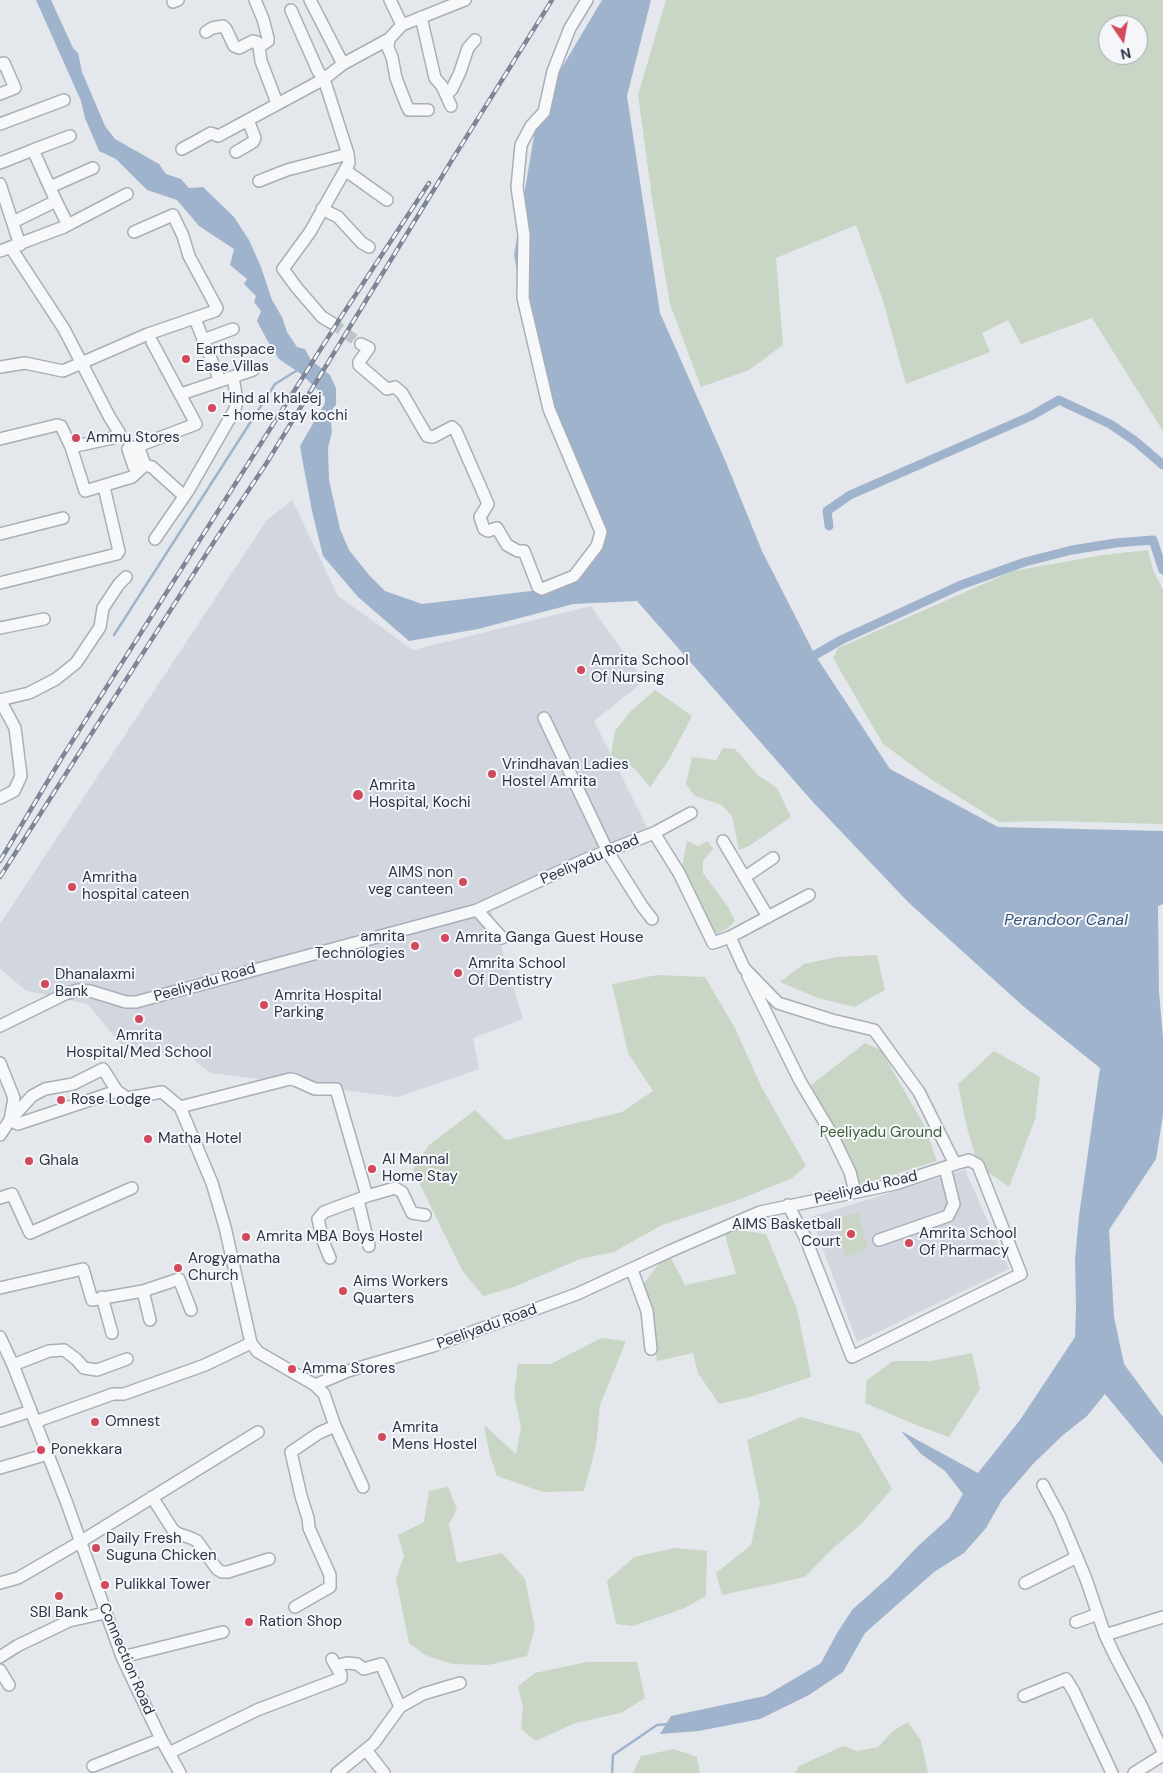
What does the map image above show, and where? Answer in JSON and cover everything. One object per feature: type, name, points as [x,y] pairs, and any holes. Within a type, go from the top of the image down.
[{"type":"street","points":[[255,0],[264,19],[268,38],[268,42],[259,47]]},
{"type":"street","points":[[310,0],[343,64]]},
{"type":"street","points":[[390,0],[402,25]]},
{"type":"street","points":[[182,149],[210,133],[218,136],[324,78],[343,64],[389,39],[402,25],[465,0]]},
{"type":"street","points":[[361,344],[369,348],[359,362],[359,365],[388,389],[394,388],[402,393],[428,436],[433,437],[452,427],[456,431],[488,504],[480,517],[484,529],[497,528],[507,545],[518,551],[524,551],[538,587],[542,589],[574,576],[597,546],[601,532],[549,409],[523,298],[524,235],[517,187],[521,145],[531,126],[544,112],[553,71],[570,28],[587,0]]},
{"type":"street","points":[[291,10],[318,71],[324,78],[348,154],[349,163],[310,232],[283,269],[322,317],[332,323]]},
{"type":"street","points":[[421,17],[435,78],[442,86],[448,101],[468,48],[475,40]]},
{"type":"street","points":[[206,32],[212,28],[223,26],[234,46],[239,48],[253,41],[257,42],[261,61],[277,103]]},
{"type":"street","points":[[389,39],[388,48],[398,84],[409,110],[428,110]]},
{"type":"street","points":[[0,64],[4,63],[15,88],[0,94]]},
{"type":"street","points":[[0,124],[64,100]]},
{"type":"street","points":[[236,152],[253,142],[255,138],[248,120]]},
{"type":"street","points":[[0,163],[70,136]]},
{"type":"street","points":[[33,150],[68,225]]},
{"type":"street","points":[[260,181],[287,170],[348,154]]},
{"type":"street","points":[[50,187],[93,168]]},
{"type":"street","points":[[345,170],[387,200]]},
{"type":"street","points":[[0,184],[12,222],[10,248],[64,329],[119,432],[113,438],[71,447]]},
{"type":"street","points":[[10,248],[68,225],[127,194]]},
{"type":"street","points":[[12,222],[56,201]]},
{"type":"street","points":[[322,209],[338,217],[362,243],[369,247]]},
{"type":"street","points":[[0,367],[25,363],[63,371],[148,334],[215,311],[217,308],[189,256],[183,236],[173,215],[134,232]]},
{"type":"street","points":[[196,324],[220,380]]},
{"type":"street","points":[[203,340],[233,329]]},
{"type":"street","points":[[141,468],[138,446],[196,424],[152,342]]},
{"type":"street","points":[[181,394],[254,370]]},
{"type":"street","points":[[155,539],[184,496],[235,409],[237,401],[233,377]]},
{"type":"street","points":[[0,439],[57,425],[61,426],[71,447],[85,491],[132,477],[141,468],[152,467],[184,496]]},
{"type":"street","points":[[0,584],[117,554],[120,551],[104,486]]},
{"type":"street","points":[[0,534],[63,518]]},
{"type":"street","points":[[0,798],[14,791],[21,776],[15,728],[0,700],[29,692],[56,679],[76,663],[100,628],[103,608],[126,577]]},
{"type":"street","points":[[0,628],[44,619]]},
{"type":"street","points":[[544,718],[608,852],[652,919]]},
{"type":"street","points":[[654,833],[691,813]]},
{"type":"street","name":"Peeliyadu Road","points":[[0,1026],[64,994],[78,990],[90,991],[126,1002],[136,1002],[477,910],[582,861],[654,833],[678,873],[713,943],[730,937]]},
{"type":"street","points":[[723,841],[768,916]]},
{"type":"street","points":[[745,877],[773,858]]},
{"type":"street","points":[[808,895],[730,937],[800,1081],[831,1133],[850,1172],[855,1192]]},
{"type":"street","points":[[477,910],[502,938]]},
{"type":"street","points":[[744,968],[778,1002],[832,1020],[874,1030],[918,1092],[950,1166],[954,1204],[948,1216],[879,1240]]},
{"type":"street","points":[[0,1063],[14,1098],[10,1120]]},
{"type":"street","points":[[0,1135],[10,1120],[32,1096],[45,1089],[73,1084],[104,1069],[117,1091],[126,1098],[162,1092],[180,1107],[212,1184],[225,1227],[251,1343],[258,1352],[315,1385],[324,1394],[335,1426],[363,1487]]},
{"type":"street","points":[[180,1107],[290,1079],[315,1089],[336,1089],[362,1198],[369,1246]]},
{"type":"street","points":[[10,1120],[18,1124],[117,1091]]},
{"type":"street","points":[[788,1205],[805,1238],[852,1357],[1021,1274],[978,1165],[969,1160],[950,1166]]},
{"type":"street","name":"Peeliyadu Road","points":[[315,1385],[348,1370],[433,1346],[568,1297],[760,1212],[895,1184],[950,1166]]},
{"type":"street","points":[[0,1198],[12,1194],[30,1233],[70,1217],[132,1188]]},
{"type":"street","points":[[330,1258],[323,1241],[318,1219],[324,1212],[395,1188],[400,1190],[412,1213],[425,1215]]},
{"type":"street","points":[[0,1288],[83,1269],[92,1300],[143,1291],[179,1279],[191,1310]]},
{"type":"street","points":[[632,1270],[647,1311],[651,1349]]},
{"type":"street","points":[[143,1291],[150,1320]]},
{"type":"street","points":[[102,1297],[112,1333]]},
{"type":"street","name":"Connection Road","points":[[0,1337],[48,1454],[122,1657],[161,1739],[180,1773]]},
{"type":"street","points":[[0,1421],[33,1417],[112,1394],[124,1394],[206,1365],[251,1343]]},
{"type":"street","points":[[13,1365],[49,1352],[64,1350],[84,1368],[97,1370],[127,1359]]},
{"type":"street","points":[[295,1607],[330,1587],[330,1575],[309,1528],[291,1452],[318,1433],[335,1426]]},
{"type":"street","points":[[0,1583],[18,1578],[80,1542],[258,1432]]},
{"type":"street","points":[[0,1468],[48,1454]]},
{"type":"street","points":[[1043,1485],[1060,1516],[1106,1635],[1163,1754],[1134,1773]]},
{"type":"street","points":[[152,1497],[173,1530],[196,1541],[217,1569],[222,1572],[228,1572],[269,1559]]},
{"type":"street","points":[[1026,1583],[1077,1558]]},
{"type":"street","points":[[0,1657],[17,1646],[69,1621],[105,1613]]},
{"type":"street","points":[[1076,1622],[1098,1614]]},
{"type":"street","points":[[1106,1635],[1163,1617]]},
{"type":"street","points":[[122,1657],[223,1632]]},
{"type":"street","points":[[169,1753],[257,1710],[341,1678],[342,1675],[334,1663],[357,1664],[364,1668],[381,1664],[400,1708]]},
{"type":"street","points":[[0,1670],[9,1685]]},
{"type":"street","points":[[1024,1696],[1066,1679],[1112,1773]]},
{"type":"street","points":[[337,1773],[374,1743],[400,1708],[423,1694],[460,1684]]},
{"type":"street","points":[[93,1766],[161,1739]]},
{"type":"street","points":[[366,1750],[384,1773]]},
{"type":"shaded area","name":"Amrita Hospital, Kochi","points":[[292,500],[338,596],[413,650],[591,606],[644,681],[594,721],[651,835],[490,907],[523,1019],[473,1038],[479,1069],[398,1097],[211,1073],[182,1051],[130,1056],[88,1004],[27,991],[0,969],[0,924],[267,520]]},
{"type":"shaded area","name":"Amrita School Of Pharmacy","points":[[965,1170],[1009,1269],[857,1342],[811,1217]]},
{"type":"green space","points":[[666,0],[1163,0],[1163,431],[1092,318],[1021,344],[1008,320],[982,333],[990,352],[906,384],[883,301],[856,225],[776,258],[783,345],[749,370],[701,387],[670,304],[653,205],[638,95]]},
{"type":"green space","points":[[1148,550],[1153,570],[1163,590],[1163,824],[1052,821],[999,822],[932,780],[883,744],[833,658],[838,648],[1013,571],[1103,555]]},
{"type":"green space","points":[[655,690],[692,716],[670,758],[650,787],[634,768],[611,755],[615,731],[631,711]]},
{"type":"green space","points":[[723,748],[735,749],[758,775],[777,788],[791,817],[749,846],[739,850],[732,816],[722,805],[695,796],[686,784],[692,757],[716,760]]},
{"type":"green space","points":[[687,841],[698,846],[708,841],[713,849],[703,861],[703,873],[728,907],[735,921],[728,928],[717,934],[709,925],[696,900],[689,878],[682,866]]},
{"type":"green space","points":[[877,955],[885,990],[854,1007],[818,998],[780,982],[804,964],[837,957]]},
{"type":"green space","points":[[657,975],[705,977],[735,1028],[761,1086],[806,1166],[792,1178],[741,1199],[662,1225],[614,1252],[580,1259],[514,1287],[483,1296],[462,1270],[413,1170],[429,1145],[475,1110],[506,1140],[622,1112],[653,1091],[628,1053],[612,984]]},
{"type":"green space","name":"Peeliyadu Ground","points":[[865,1043],[881,1050],[925,1127],[937,1161],[861,1185],[811,1085]]},
{"type":"green space","points":[[994,1051],[1040,1077],[1035,1120],[1009,1187],[978,1165],[967,1128],[958,1084]]},
{"type":"green space","name":"AIMS Basketball Court","points":[[858,1212],[868,1249],[845,1257],[834,1219]]},
{"type":"green space","points":[[723,1228],[766,1234],[797,1309],[811,1377],[750,1397],[719,1404],[698,1373],[693,1353],[657,1361],[641,1287],[668,1252],[685,1285],[736,1274]]},
{"type":"green space","points":[[601,1338],[626,1341],[600,1405],[596,1446],[584,1491],[543,1492],[497,1476],[490,1456],[484,1425],[516,1454],[521,1427],[514,1395],[518,1364],[551,1364]]},
{"type":"green space","points":[[972,1353],[980,1389],[949,1437],[865,1403],[867,1380],[893,1361],[931,1361]]},
{"type":"green space","points":[[801,1417],[860,1433],[892,1489],[861,1524],[830,1551],[805,1577],[722,1595],[716,1573],[751,1545],[760,1503],[747,1440]]},
{"type":"green space","points":[[448,1487],[457,1509],[449,1524],[457,1563],[502,1553],[525,1579],[535,1628],[527,1656],[488,1665],[452,1664],[425,1655],[409,1643],[396,1579],[404,1556],[398,1535],[424,1522],[429,1491]]},
{"type":"green space","points":[[675,1548],[707,1551],[706,1596],[682,1609],[633,1626],[616,1624],[607,1581],[634,1557]]},
{"type":"green space","points":[[587,1662],[637,1662],[645,1698],[621,1713],[575,1723],[536,1741],[521,1729],[523,1708],[518,1686],[535,1673]]},
{"type":"green space","points":[[908,1722],[921,1741],[928,1773],[795,1773],[799,1766],[843,1746],[857,1751],[878,1747],[894,1730]]},
{"type":"green space","points":[[674,1749],[697,1757],[700,1773],[633,1773],[641,1756]]},
{"type":"water","name":"Perandoor Canal","points":[[36,0],[51,0],[73,48],[78,53],[82,72],[105,126],[115,139],[159,164],[166,174],[181,179],[189,188],[203,187],[234,217],[249,240],[261,267],[272,300],[282,317],[287,332],[297,347],[305,349],[311,360],[330,375],[336,388],[336,405],[330,412],[332,432],[328,448],[329,480],[340,529],[349,550],[385,591],[422,604],[531,591],[577,575],[606,535],[540,387],[514,255],[539,106],[602,0],[651,0],[627,96],[660,313],[725,460],[762,551],[815,655],[890,769],[998,827],[1163,831],[1163,904],[1158,906],[1159,992],[1163,1038],[1163,1115],[1156,1159],[1109,1230],[1114,1317],[1124,1364],[1163,1417],[1163,1464],[1105,1394],[1087,1416],[1063,1435],[1033,1464],[1002,1500],[986,1528],[964,1553],[934,1572],[865,1633],[843,1672],[809,1695],[760,1719],[699,1731],[660,1734],[671,1716],[765,1696],[821,1663],[852,1610],[949,1518],[963,1494],[945,1471],[921,1454],[901,1431],[978,1473],[1020,1420],[1075,1337],[1075,1259],[1079,1216],[1100,1068],[1023,1006],[909,903],[812,801],[637,601],[573,604],[478,629],[409,641],[358,597],[323,556],[312,511],[300,446],[325,403],[325,397],[301,374],[279,359],[267,340],[257,321],[261,311],[254,302],[256,296],[244,284],[247,279],[230,265],[234,249],[199,226],[177,200],[147,190],[116,159],[99,151],[85,118],[81,101]]},
{"type":"waterway","points":[[114,635],[275,384],[296,371]]},
{"type":"waterway","points":[[829,526],[827,511],[850,495],[1031,416],[1059,400],[1110,424],[1135,441],[1163,465]]},
{"type":"waterway","points":[[815,655],[841,640],[961,585],[1025,562],[1072,550],[1116,543],[1153,540],[1163,570]]},
{"type":"waterway","points":[[612,1773],[613,1755],[657,1725],[668,1724]]},
{"type":"tunnel","points":[[332,323],[361,344]]},
{"type":"railway","points":[[0,877],[266,464],[552,0]]},
{"type":"railway","points":[[0,861],[61,759],[341,317],[429,183]]},
{"type":"place","name":"Earthspace Ease Villas","points":[[186,359]]},
{"type":"place","name":"Hind al khaleej - home stay kochi","points":[[212,408]]},
{"type":"place","name":"Ammu Stores","points":[[76,438]]},
{"type":"place","name":"Amrita School Of Nursing","points":[[581,670]]},
{"type":"place","name":"Vrindhavan Ladies Hostel Amrita","points":[[492,774]]},
{"type":"place","name":"Amrita Hospital, Kochi","points":[[358,795]]},
{"type":"place","name":"AIMS non veg canteen","points":[[463,882]]},
{"type":"place","name":"Amritha hospital cateen","points":[[72,887]]},
{"type":"place","name":"Amrita Ganga Guest House","points":[[445,938]]},
{"type":"place","name":"amrita Technologies","points":[[415,946]]},
{"type":"place","name":"Amrita School Of Dentistry","points":[[458,973]]},
{"type":"place","name":"Dhanalaxmi Bank","points":[[45,984]]},
{"type":"place","name":"Amrita Hospital Parking","points":[[264,1005]]},
{"type":"place","name":"Amrita Hospital/Med School","points":[[139,1019]]},
{"type":"place","name":"Rose Lodge","points":[[61,1100]]},
{"type":"place","name":"Matha Hotel","points":[[148,1139]]},
{"type":"place","name":"Ghala","points":[[29,1161]]},
{"type":"place","name":"Al Mannal Home Stay","points":[[372,1169]]},
{"type":"place","name":"AIMS Basketball Court","points":[[851,1234]]},
{"type":"place","name":"Amrita MBA Boys Hostel","points":[[246,1237]]},
{"type":"place","name":"Amrita School Of Pharmacy","points":[[909,1243]]},
{"type":"place","name":"Arogyamatha Church","points":[[178,1268]]},
{"type":"place","name":"Aims Workers Quarters","points":[[343,1291]]},
{"type":"place","name":"Amma Stores","points":[[292,1369]]},
{"type":"place","name":"Omnest","points":[[95,1422]]},
{"type":"place","name":"Amrita Mens Hostel","points":[[382,1437]]},
{"type":"place","name":"Ponekkara","points":[[41,1450]]},
{"type":"place","name":"Daily Fresh Suguna Chicken","points":[[96,1548]]},
{"type":"place","name":"Pulikkal Tower","points":[[105,1585]]},
{"type":"place","name":"SBI Bank","points":[[59,1596]]},
{"type":"place","name":"Ration Shop","points":[[249,1622]]}]
